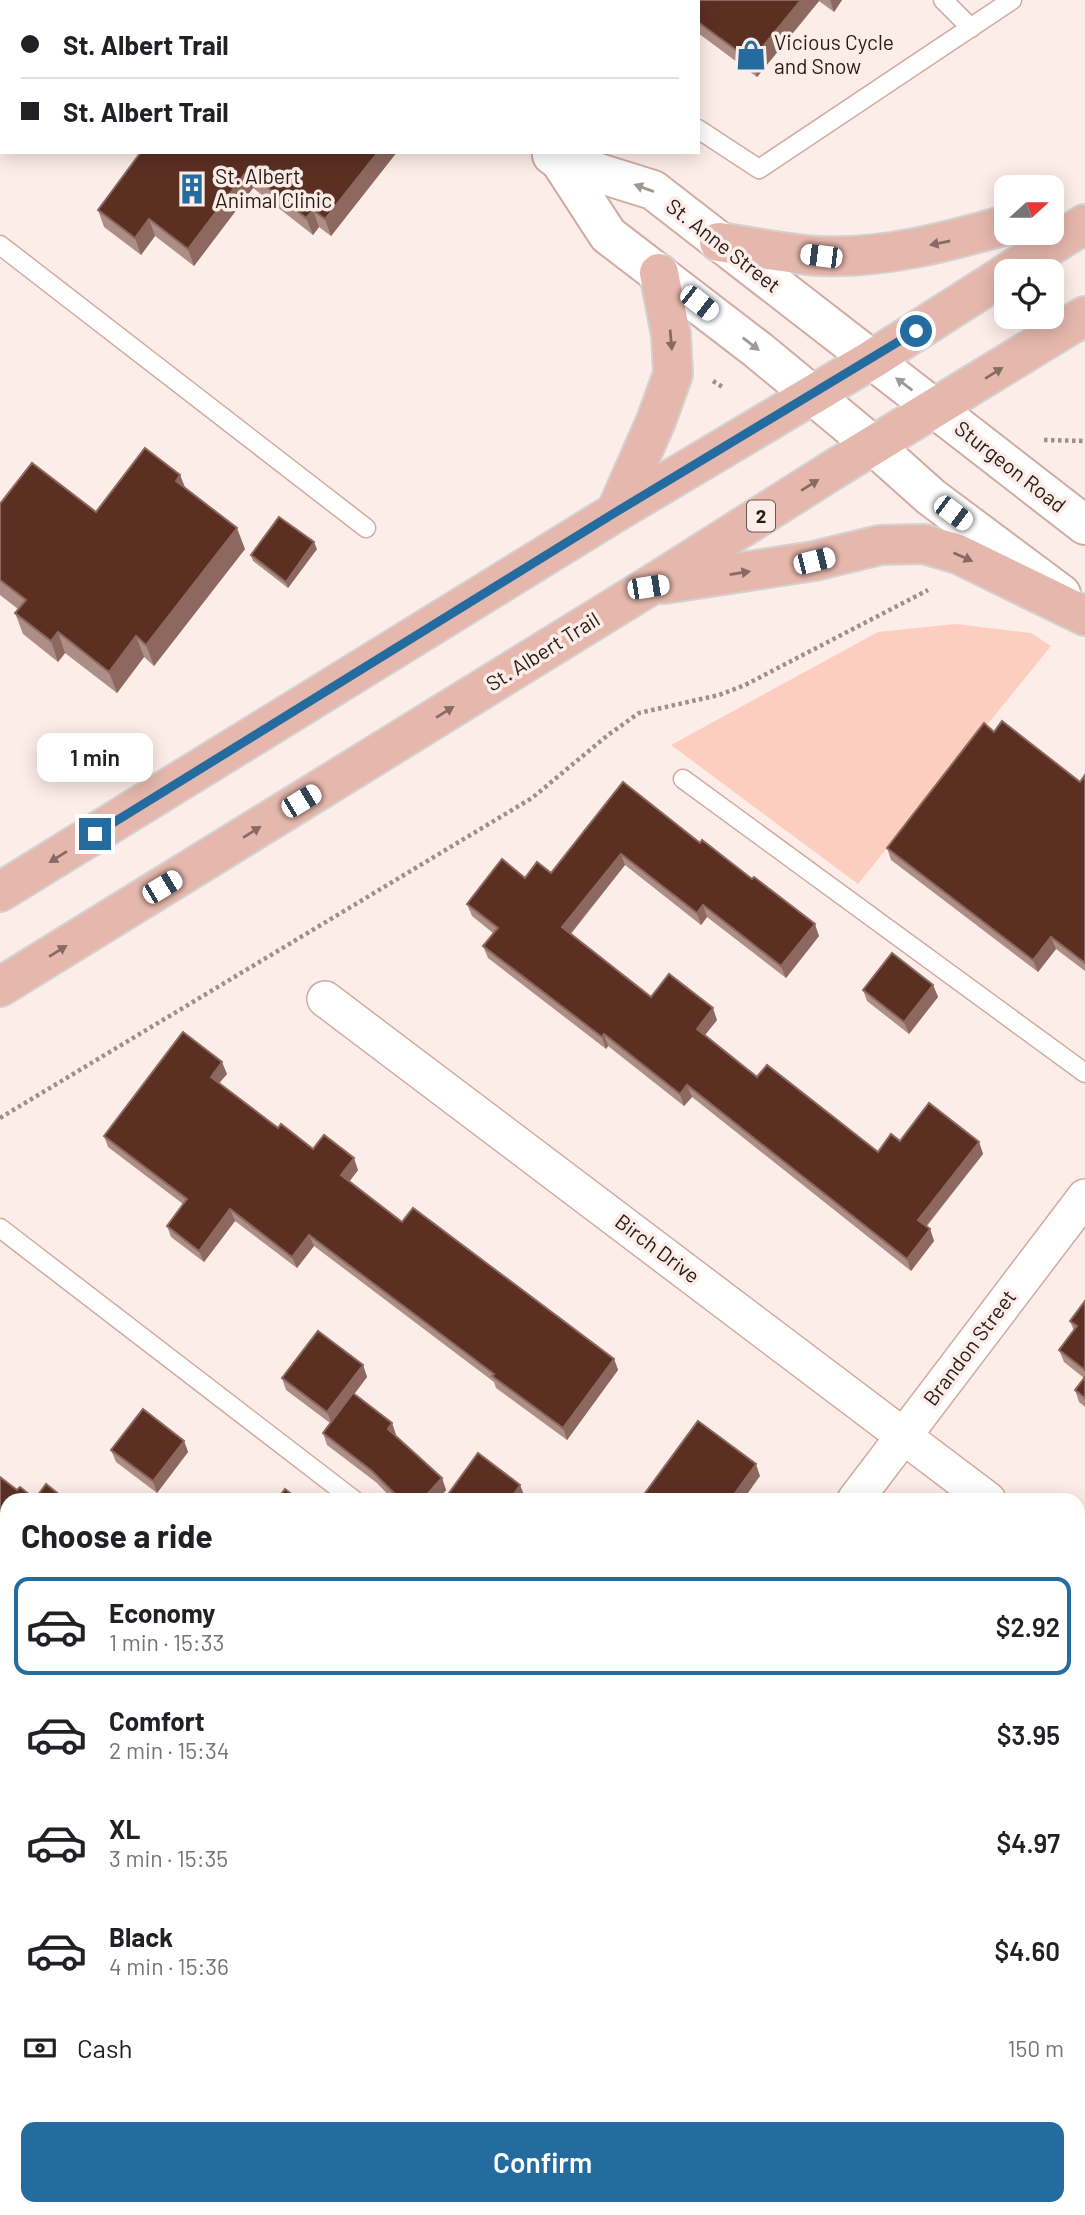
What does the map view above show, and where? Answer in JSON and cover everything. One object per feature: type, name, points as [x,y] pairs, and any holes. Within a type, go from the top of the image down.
[{"type":"main road","points":[[1064,210],[1085,204]]},
{"type":"main road","points":[[1029,259],[1085,224]]},
{"type":"main road","points":[[719,242],[821,256],[853,256],[942,243],[994,228]]},
{"type":"main road","points":[[616,512],[656,421],[673,374],[671,335],[659,272]]},
{"type":"main road","points":[[0,892],[616,512],[872,360],[994,281]]},
{"type":"main road","name":"St. Albert Trail","points":[[0,987],[1085,316]]},
{"type":"main road","points":[[648,587],[814,561],[880,545],[923,544],[958,554],[1085,614]]},
{"type":"street","name":"St. Anne Street","points":[[554,156],[653,190],[936,409]]},
{"type":"street","name":"St. Anne Street","points":[[554,156],[608,234],[758,350],[874,446]]},
{"type":"street","name":"Sturgeon Road","points":[[936,409],[1085,525]]},
{"type":"street","points":[[874,446],[931,497],[1085,614]]},
{"type":"street","name":"Birch Drive","points":[[325,999],[979,1493]]},
{"type":"street","name":"Brandon Street","points":[[860,1493],[1085,1197]]},
{"type":"lane","points":[[943,0],[971,28]]},
{"type":"lane","points":[[700,130],[759,169],[1012,0]]},
{"type":"lane","points":[[0,245],[366,528]]},
{"type":"lane","points":[[683,779],[1085,1073]]},
{"type":"lane","points":[[0,1228],[345,1493]]},
{"type":"path","points":[[1033,440],[1085,441]]},
{"type":"path","points":[[0,1118],[532,798],[639,713],[719,695],[745,685],[929,589]]},
{"type":"shaded area","points":[[956,624],[1031,633],[1051,646],[858,884],[671,745],[878,632]]},
{"type":"building","name":"Vicious Cycle and Snow","points":[[700,0],[801,0],[751,61],[700,23]]},
{"type":"building","points":[[140,154],[376,154],[325,219],[313,210],[306,218],[247,171],[188,249],[149,219],[135,238],[98,210]]},
{"type":"building","points":[[145,448],[180,475],[176,481],[237,528],[146,645],[136,636],[109,672],[58,632],[51,641],[15,613],[26,600],[0,580],[0,504],[32,463],[96,512]]},
{"type":"building","points":[[279,517],[314,542],[286,582],[251,555]]},
{"type":"building","points":[[1002,721],[1080,782],[1085,775],[1085,963],[1051,937],[1033,960],[887,848],[984,723],[994,732]]},
{"type":"building","points":[[623,782],[700,843],[702,840],[815,924],[781,966],[703,905],[697,913],[621,854],[562,927],[651,997],[669,974],[713,1008],[697,1029],[757,1077],[767,1065],[878,1152],[891,1134],[900,1141],[929,1103],[979,1142],[918,1220],[930,1229],[907,1259],[687,1085],[680,1094],[604,1034],[602,1037],[483,946],[498,928],[467,904],[502,859],[525,878],[537,862],[551,873]]},
{"type":"building","points":[[892,953],[933,985],[904,1022],[863,990]]},
{"type":"building","points":[[183,1032],[222,1062],[211,1077],[278,1128],[281,1124],[313,1149],[324,1135],[354,1158],[341,1175],[402,1222],[413,1208],[614,1359],[563,1428],[309,1235],[292,1257],[230,1209],[199,1251],[167,1226],[187,1199],[104,1136]]},
{"type":"building","points":[[1085,1301],[1085,1370],[1059,1350],[1077,1326],[1070,1321]]},
{"type":"building","points":[[318,1331],[363,1365],[327,1412],[282,1378]]},
{"type":"building","points":[[1085,1377],[1085,1398],[1075,1390]]},
{"type":"building","points":[[353,1393],[392,1423],[388,1429],[442,1478],[428,1493],[394,1493],[372,1471],[323,1433]]},
{"type":"building","points":[[143,1409],[184,1441],[153,1481],[111,1450]]},
{"type":"building","points":[[698,1421],[756,1464],[735,1493],[645,1493]]},
{"type":"building","points":[[478,1453],[520,1485],[515,1493],[449,1493]]},
{"type":"building","points":[[0,1477],[17,1490],[20,1487],[28,1493],[0,1493]]},
{"type":"building","points":[[46,1484],[57,1493],[39,1493]]},
{"type":"place","name":"Vicious Cycle and Snow","points":[[751,55]]},
{"type":"place","name":"St. Albert Animal Clinic","points":[[192,189]]},
{"type":"route","points":[[95,834],[616,512],[872,360],[916,331]]}]
